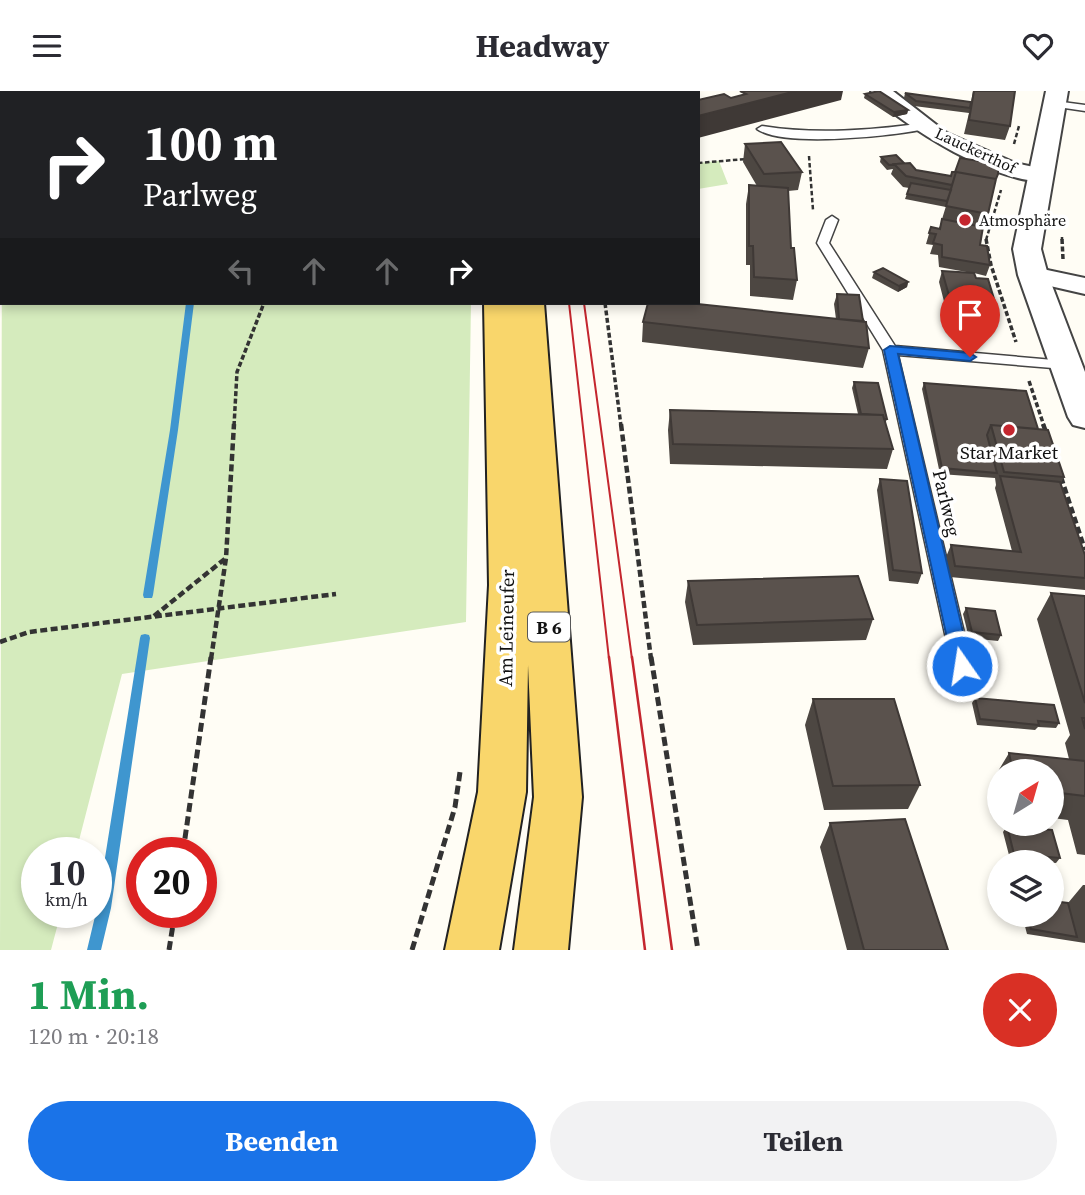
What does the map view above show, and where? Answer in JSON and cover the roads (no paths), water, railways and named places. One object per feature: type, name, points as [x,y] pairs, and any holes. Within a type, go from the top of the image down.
[{"type":"main road","name":"Am Leineufer","points":[[471,950],[502,792],[509,585],[499,305]]},
{"type":"main road","name":"Am Leineufer","points":[[529,305],[558,797],[541,950]]},
{"type":"street","name":"Lauckerthof","points":[[881,91],[940,137],[1008,168],[1040,175]]},
{"type":"street","points":[[1056,97],[1027,250],[1033,275],[1085,417]]},
{"type":"street","points":[[1033,275],[1074,283]]},
{"type":"lane","points":[[1056,97],[1085,109]]},
{"type":"lane","points":[[762,129],[803,136],[828,136],[926,126]]},
{"type":"lane","name":"Parlweg","points":[[832,220],[823,243],[890,350],[962,666]]},
{"type":"lane","points":[[890,350],[1065,365]]},
{"type":"waterway","points":[[148,595],[174,430],[190,305]]},
{"type":"waterway","points":[[94,950],[104,908],[145,638]]},
{"type":"tram line","points":[[569,305],[609,659]]},
{"type":"tram line","points":[[584,305],[632,659]]},
{"type":"tram line","points":[[609,657],[645,950]]},
{"type":"tram line","points":[[632,657],[672,950]]},
{"type":"place","name":"Atmosphäre","points":[[965,220]]},
{"type":"place","name":"Star Market","points":[[1009,430]]}]
